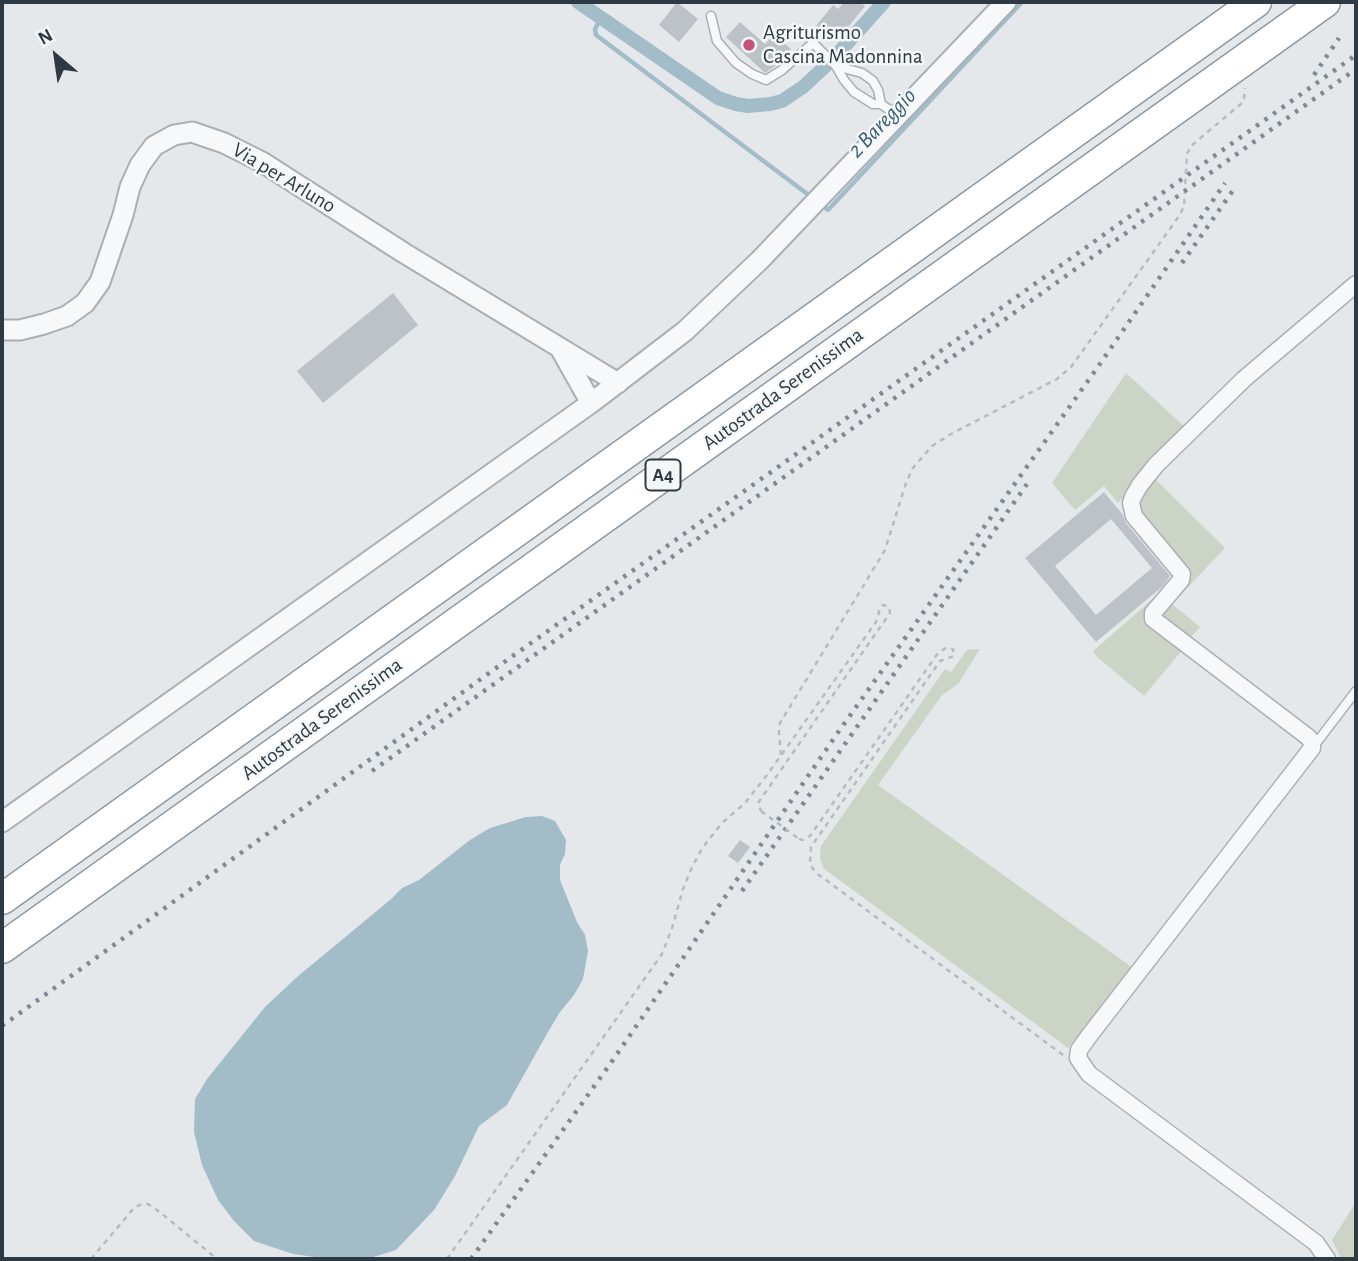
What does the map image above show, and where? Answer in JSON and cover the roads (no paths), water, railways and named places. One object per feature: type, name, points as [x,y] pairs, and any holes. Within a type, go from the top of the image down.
[{"type":"highway","name":"Autostrada Serenissima","points":[[2,899],[1256,2]]},
{"type":"highway","name":"Autostrada Serenissima","points":[[2,948],[1325,2]]},
{"type":"street","points":[[2,822],[591,403],[685,331],[760,260],[1006,2]]},
{"type":"street","name":"Via per Arluno","points":[[2,330],[20,330],[55,320],[67,316],[85,303],[100,282],[130,187],[140,165],[154,146],[174,135],[192,132],[224,143],[262,162],[404,253],[620,381]]},
{"type":"street","points":[[1327,1259],[1316,1243],[1089,1074],[1078,1058],[1079,1050],[1089,1036],[1312,748],[1308,737],[1153,620],[1153,613],[1181,580],[1182,574],[1135,516],[1131,503],[1133,497],[1156,465],[1244,379],[1356,284]]},
{"type":"street","name":"Via per Arluno","points":[[559,347],[591,403]]},
{"type":"lane","points":[[711,16],[717,41],[736,63],[752,74],[766,80],[813,43],[836,66],[854,92],[873,104],[881,104],[898,116]]},
{"type":"lane","points":[[836,66],[855,70],[873,81],[881,104]]},
{"type":"lane","points":[[1312,748],[1356,691]]},
{"type":"water","points":[[542,816],[555,821],[566,840],[565,854],[560,865],[560,880],[585,935],[588,951],[583,979],[560,1012],[507,1105],[479,1126],[455,1176],[434,1210],[396,1250],[367,1259],[329,1259],[293,1254],[254,1241],[218,1200],[202,1165],[194,1132],[195,1099],[207,1079],[265,1007],[402,888],[419,880],[470,840],[490,828],[526,817]]},
{"type":"waterway","points":[[578,2],[718,98],[748,106],[782,101],[803,87],[833,59],[884,2]]},
{"type":"waterway","name":"2 Bareggio","points":[[825,208],[828,210],[1022,2]]},
{"type":"waterway","name":"2 Bareggio","points":[[601,18],[595,29],[596,35],[806,193]]},
{"type":"railway","points":[[1314,75],[1339,38]]},
{"type":"railway","points":[[2,1026],[503,663],[1356,55]]},
{"type":"railway","points":[[372,771],[1356,69]]},
{"type":"railway","points":[[471,1259],[1225,183]]},
{"type":"railway","points":[[1182,263],[1234,189]]},
{"type":"railway","points":[[742,891],[1027,484]]},
{"type":"place","name":"Agriturismo Cascina Madonnina","points":[[749,45]]}]
